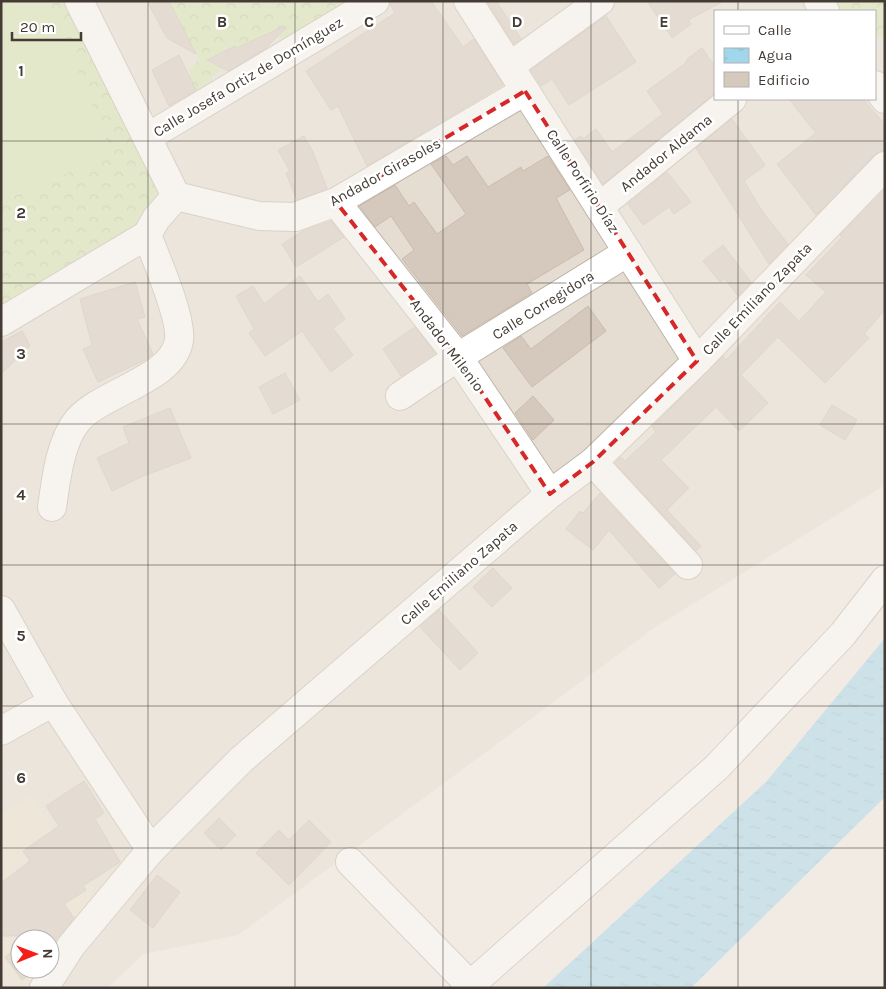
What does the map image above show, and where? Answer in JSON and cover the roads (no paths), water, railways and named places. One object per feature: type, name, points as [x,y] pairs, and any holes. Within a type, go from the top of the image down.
[{"type":"street","points":[[1,322],[147,235],[156,219],[176,196],[79,1]]},
{"type":"street","name":"Calle Josefa Ortiz de Domínguez","points":[[148,137],[375,1]]},
{"type":"street","name":"Calle Porfirio Díaz","points":[[468,1],[697,362]]},
{"type":"street","points":[[510,66],[600,1]]},
{"type":"street","points":[[876,86],[885,99]]},
{"type":"street","name":"Andador Girasoles","points":[[176,196],[259,216],[295,217],[336,202],[525,91]]},
{"type":"street","name":"Andador Aldama","points":[[599,207],[731,100]]},
{"type":"street","name":"Calle Emiliano Zapata","points":[[44,988],[71,946],[151,850],[242,760],[550,494],[593,462],[697,362],[885,166]]},
{"type":"street","name":"Andador Milenio","points":[[336,202],[458,357],[550,494]]},
{"type":"street","points":[[52,506],[65,444],[78,419],[91,409],[163,368],[176,354],[180,332],[175,311],[147,235]]},
{"type":"street","name":"Calle Corregidora","points":[[400,396],[458,357],[628,252]]},
{"type":"street","points":[[593,462],[688,564]]},
{"type":"street","points":[[350,862],[468,986],[717,767],[843,634],[885,580]]},
{"type":"street","points":[[1,610],[53,702],[151,850]]},
{"type":"street","points":[[1,731],[53,702]]},
{"type":"water","points":[[885,638],[885,797],[691,988],[543,988],[766,782]]}]
